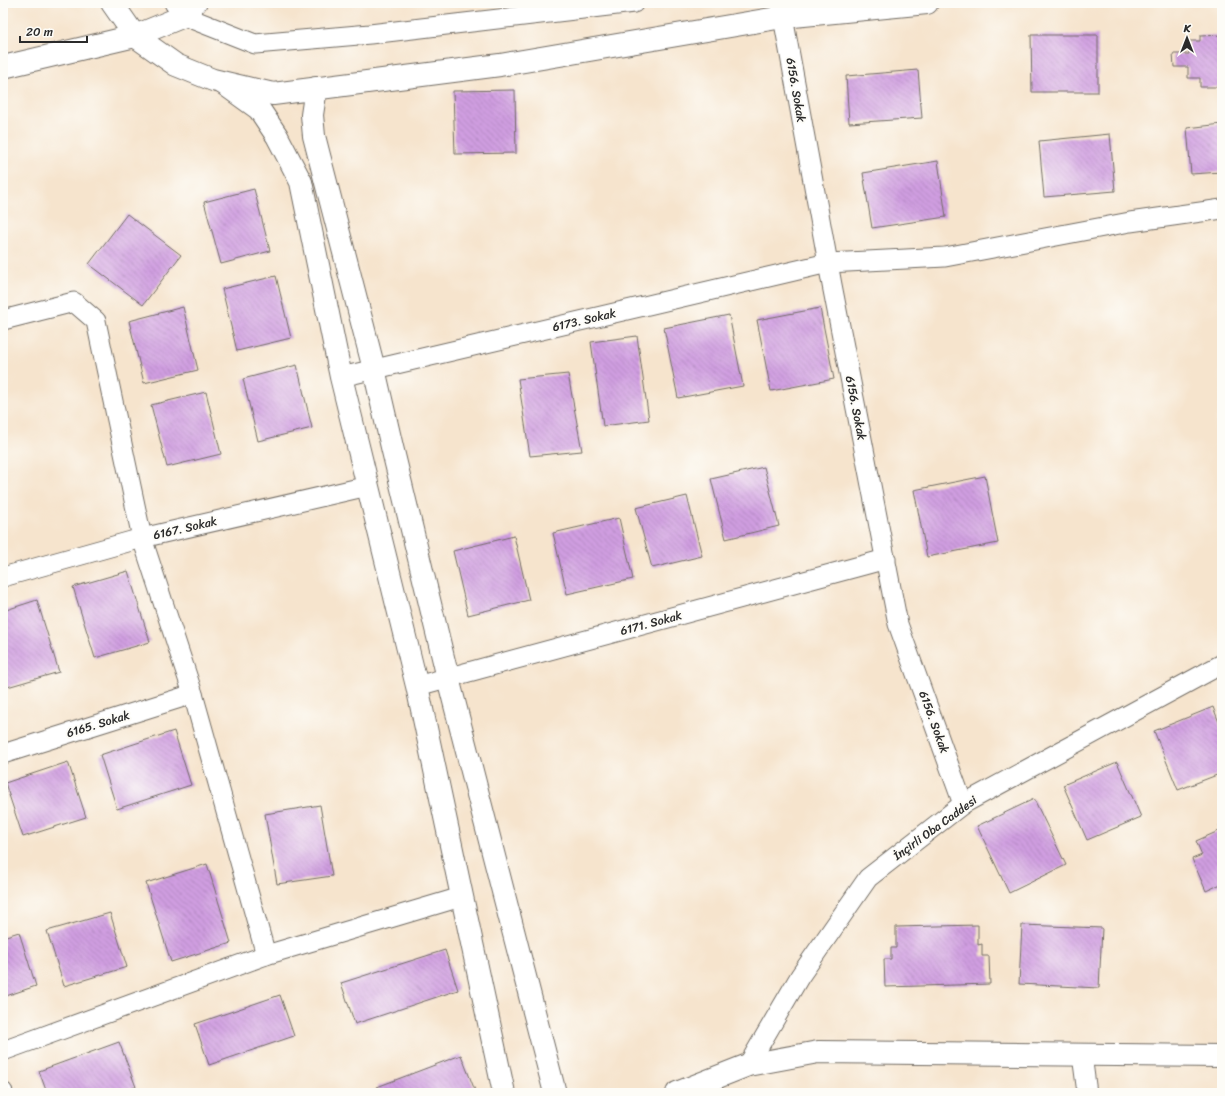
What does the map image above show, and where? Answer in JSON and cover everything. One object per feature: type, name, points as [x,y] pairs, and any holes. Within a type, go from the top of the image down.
[{"type":"street","points":[[112,3],[135,36],[176,65],[213,80],[273,94],[500,65],[782,10],[927,3]]},
{"type":"street","points":[[3,67],[135,36],[185,7],[255,44],[370,34],[634,3]]},
{"type":"street","name":"6156. Sokak","points":[[782,10],[828,264],[898,624],[963,804]]},
{"type":"street","points":[[223,82],[259,109],[277,136],[301,182],[340,377],[417,686],[504,1093]]},
{"type":"street","points":[[316,88],[312,115],[314,136],[374,369],[448,678],[555,1093]]},
{"type":"street","name":"6173. Sokak","points":[[340,377],[828,264],[945,257],[1130,222],[1222,209]]},
{"type":"street","points":[[3,320],[74,302],[96,321],[142,538],[193,694],[266,955]]},
{"type":"street","name":"6167. Sokak","points":[[3,577],[142,538],[368,486]]},
{"type":"street","name":"6171. Sokak","points":[[417,686],[886,559]]},
{"type":"street","name":"İnçirli Oba Caddesi","points":[[748,1065],[800,976],[868,878],[963,804],[1221,667]]},
{"type":"street","name":"6165. Sokak","points":[[3,754],[193,694]]},
{"type":"street","points":[[3,1051],[266,955],[461,897]]},
{"type":"street","points":[[677,1093],[748,1065],[818,1052],[1222,1056]]},
{"type":"street","points":[[1082,1055],[1087,1093]]},
{"type":"green space","points":[[1108,1090],[1206,1093],[1108,1093]]},
{"type":"building","points":[[1031,35],[1098,35],[1098,92],[1032,92]]},
{"type":"building","points":[[1222,35],[1222,87],[1200,87],[1200,78],[1188,78],[1188,67],[1174,67],[1173,54],[1189,54],[1188,41],[1200,41],[1200,36]]},
{"type":"building","points":[[918,70],[922,118],[849,123],[846,76]]},
{"type":"building","points":[[515,90],[516,153],[455,154],[453,91]]},
{"type":"building","points":[[1222,124],[1222,172],[1191,174],[1187,128]]},
{"type":"building","points":[[1110,134],[1115,191],[1044,197],[1039,141]]},
{"type":"building","points":[[938,161],[946,217],[872,228],[863,173]]},
{"type":"building","points":[[254,189],[270,251],[221,264],[204,202]]},
{"type":"building","points":[[127,214],[181,255],[143,305],[89,264]]},
{"type":"building","points":[[276,276],[291,338],[237,351],[222,289]]},
{"type":"building","points":[[183,307],[198,370],[144,383],[129,321]]},
{"type":"building","points":[[820,308],[834,379],[771,391],[757,320]]},
{"type":"building","points":[[729,315],[743,386],[678,398],[664,328]]},
{"type":"building","points":[[637,336],[649,420],[603,426],[591,342]]},
{"type":"building","points":[[297,365],[312,428],[258,441],[243,379]]},
{"type":"building","points":[[568,374],[582,451],[530,456],[518,379]]},
{"type":"building","points":[[206,392],[221,454],[167,467],[151,405]]},
{"type":"building","points":[[764,467],[779,526],[726,539],[711,479]]},
{"type":"building","points":[[985,476],[998,543],[927,557],[914,490]]},
{"type":"building","points":[[687,496],[702,556],[652,568],[636,508]]},
{"type":"building","points":[[619,518],[633,579],[567,594],[553,533]]},
{"type":"building","points":[[514,536],[529,600],[468,615],[453,551]]},
{"type":"building","points":[[128,571],[150,642],[95,658],[73,587]]},
{"type":"building","points":[[37,600],[59,672],[4,688],[3,611]]},
{"type":"building","points":[[1213,707],[1222,730],[1222,773],[1178,790],[1154,731]]},
{"type":"building","points":[[174,731],[191,785],[117,809],[100,755]]},
{"type":"building","points":[[68,762],[86,817],[23,837],[5,783]]},
{"type":"building","points":[[1117,762],[1141,817],[1087,840],[1063,785]]},
{"type":"building","points":[[1034,799],[1066,865],[1009,893],[977,826]]},
{"type":"building","points":[[320,805],[332,876],[277,884],[265,814]]},
{"type":"building","points":[[1222,823],[1222,888],[1221,884],[1206,891],[1192,859],[1202,855],[1196,841],[1221,830],[1219,825]]},
{"type":"building","points":[[207,864],[231,943],[171,962],[146,883]]},
{"type":"building","points":[[110,913],[127,967],[64,986],[47,931]]},
{"type":"building","points":[[978,925],[978,945],[982,944],[982,956],[989,956],[990,984],[885,987],[884,959],[891,959],[891,948],[896,948],[896,927]]},
{"type":"building","points":[[1022,925],[1102,928],[1099,988],[1019,984]]},
{"type":"building","points":[[19,932],[36,986],[3,997],[3,937]]},
{"type":"building","points":[[445,950],[458,990],[355,1024],[341,983]]},
{"type":"building","points":[[280,995],[294,1036],[209,1065],[195,1024]]},
{"type":"building","points":[[119,1042],[136,1087],[120,1093],[47,1093],[39,1071]]},
{"type":"building","points":[[461,1055],[476,1093],[379,1093],[377,1087]]}]
